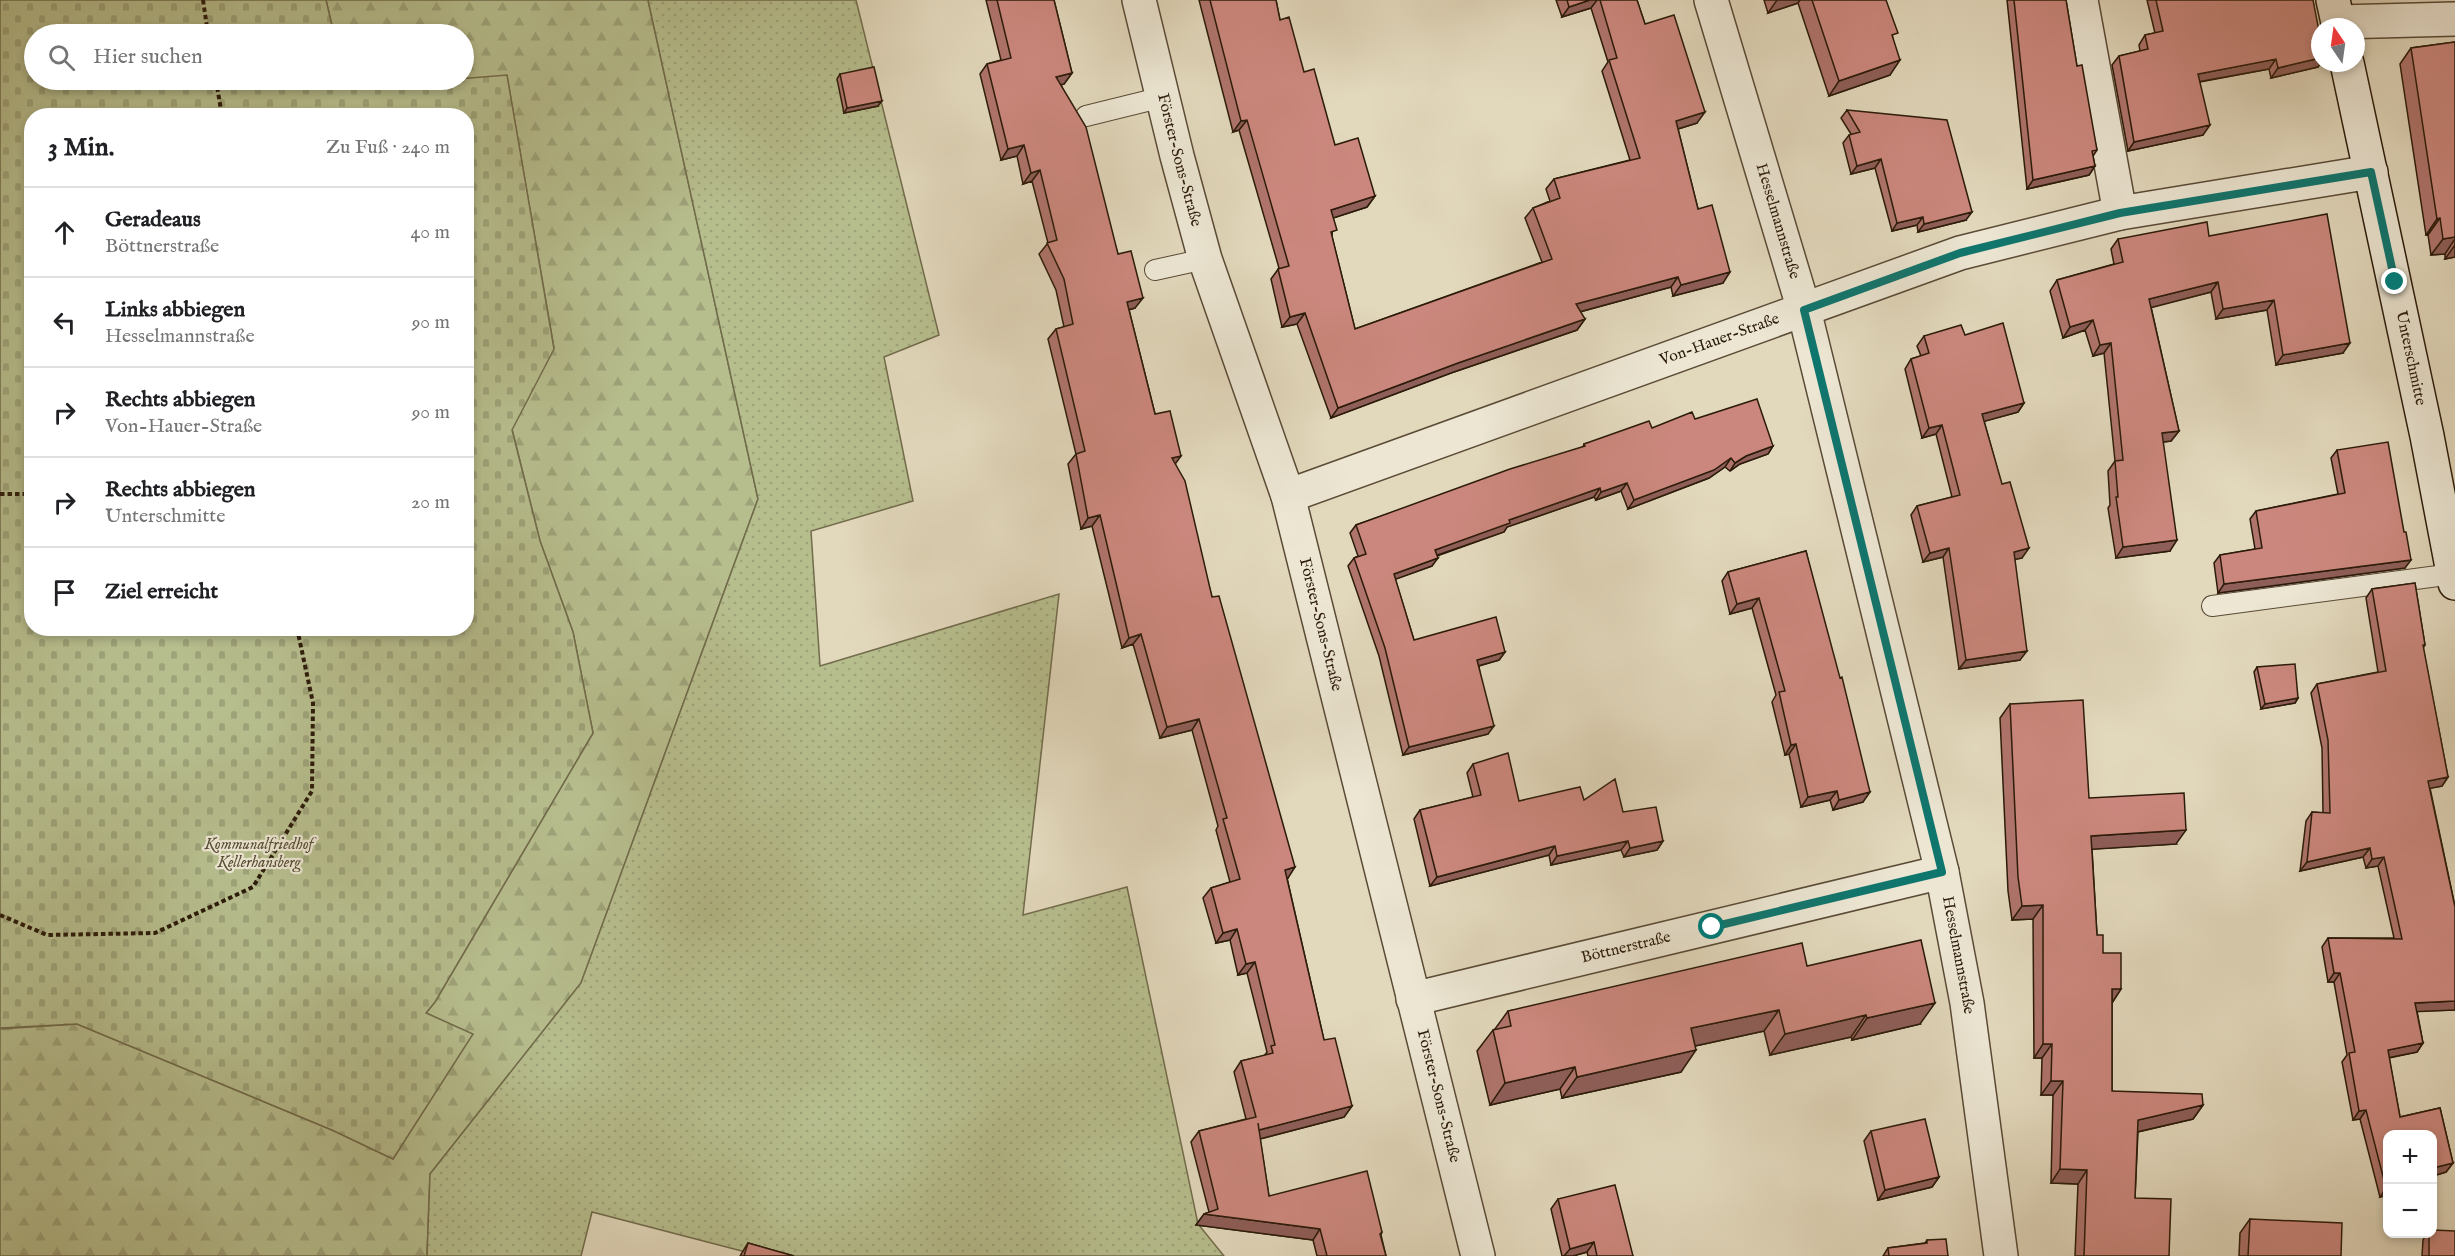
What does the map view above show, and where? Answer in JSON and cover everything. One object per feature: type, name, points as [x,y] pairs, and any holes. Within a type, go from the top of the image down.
[{"type":"street","name":"Förster-Sons-Straße","points":[[1139,0],[1205,259],[1288,496],[1478,1256]]},
{"type":"street","name":"Hesselmannstraße","points":[[1711,0],[1804,310],[1942,872],[1967,1003],[2001,1256]]},
{"type":"street","points":[[2081,0],[2120,213]]},
{"type":"street","points":[[2336,16],[2455,19]]},
{"type":"street","name":"Unterschmitte","points":[[2349,72],[2427,436],[2454,579]]},
{"type":"street","name":"Von-Hauer-Straße","points":[[1288,496],[1960,253],[2120,213],[2371,172]]},
{"type":"street","name":"Böttnerstraße","points":[[1413,999],[1942,872]]},
{"type":"lane","points":[[1086,116],[1163,97]]},
{"type":"lane","points":[[1155,270],[1205,259]]},
{"type":"lane","points":[[2212,606],[2454,579]]},
{"type":"path","points":[[203,0],[207,24]]},
{"type":"path","points":[[218,90],[221,108]]},
{"type":"path","points":[[0,494],[24,494]]},
{"type":"path","points":[[0,915],[47,935],[155,933],[253,887],[312,791],[313,703],[299,636]]},
{"type":"green space","name":"Kommunalfriedhof Kellerhansberg","points":[[0,0],[326,0],[332,24],[24,24],[24,90],[474,90],[474,78],[507,75],[554,349],[512,430],[540,541],[573,632],[593,733],[435,1002],[426,1013],[473,1034],[393,1159],[332,1130],[77,1024],[0,1028]]},
{"type":"green space","points":[[326,0],[648,0],[758,499],[581,983],[430,1174],[427,1256],[0,1256],[0,1029],[77,1024],[332,1130],[393,1159],[472,1034],[426,1013],[435,1002],[593,733],[573,632],[540,541],[512,429],[554,348],[507,76],[474,78],[474,24],[332,24]]},
{"type":"green space","points":[[648,0],[856,0],[939,335],[884,357],[913,501],[811,531],[820,666],[1059,594],[1023,915],[1127,887],[1198,1224],[1224,1256],[761,1256],[592,1212],[581,1256],[427,1256],[430,1174],[581,983],[758,499]]},
{"type":"building","points":[[997,0],[1054,0],[1072,73],[1056,77],[1086,127],[1118,254],[1131,251],[1143,298],[1127,302],[1155,414],[1170,411],[1181,456],[1172,458],[1185,481],[1212,597],[1219,596],[1295,867],[1285,870],[1324,1040],[1335,1038],[1352,1106],[1259,1130],[1269,1196],[1367,1171],[1386,1256],[1327,1256],[1320,1229],[1204,1214],[1218,1209],[1199,1131],[1256,1117],[1241,1061],[1273,1053],[1271,1046],[1275,1045],[1255,962],[1246,964],[1237,929],[1223,933],[1211,888],[1240,879],[1223,819],[1227,818],[1199,719],[1167,727],[1141,634],[1129,638],[1100,515],[1088,518],[1076,454],[1085,451],[1056,329],[1073,324],[1064,279],[1047,243],[1057,240],[1040,170],[1031,173],[1024,145],[1008,149],[987,64],[1011,58]]},
{"type":"building","points":[[1210,0],[1276,0],[1280,20],[1289,17],[1304,72],[1314,69],[1335,145],[1358,138],[1375,196],[1331,210],[1337,230],[1331,232],[1355,329],[1552,259],[1533,208],[1560,198],[1554,179],[1640,158],[1609,60],[1617,58],[1600,0],[1637,0],[1645,24],[1674,15],[1705,112],[1676,121],[1698,209],[1712,205],[1730,272],[1681,285],[1678,277],[1576,304],[1585,319],[1338,408],[1305,313],[1290,317],[1278,269],[1289,266],[1247,120],[1241,121]]},
{"type":"building","points":[[1567,0],[1590,0],[1569,7]]},
{"type":"building","points":[[1812,0],[1886,0],[1898,33],[1892,35],[1900,60],[1839,81]]},
{"type":"building","points":[[2014,0],[2066,0],[2077,66],[2082,65],[2097,150],[2092,151],[2095,166],[2033,180]]},
{"type":"building","points":[[2156,0],[2313,0],[2316,18],[2311,18],[2311,60],[2278,68],[2276,59],[2198,74],[2210,125],[2134,142],[2119,56],[2148,49],[2145,35],[2163,31]]},
{"type":"building","points":[[2455,42],[2455,237],[2443,239],[2440,218],[2437,219],[2411,48]]},
{"type":"building","points":[[874,67],[882,101],[847,108],[840,74]]},
{"type":"building","points":[[1847,110],[1947,120],[1972,212],[1924,224],[1923,217],[1897,223],[1881,159],[1857,166],[1849,135],[1860,132]]},
{"type":"building","points":[[2327,214],[2350,343],[2283,355],[2274,300],[2223,309],[2218,282],[2149,299],[2179,431],[2162,433],[2177,540],[2123,547],[2116,497],[2118,497],[2115,461],[2123,460],[2111,343],[2100,345],[2093,320],[2070,327],[2057,280],[2123,262],[2118,239],[2207,222],[2209,236]]},
{"type":"building","points":[[2003,323],[2024,403],[1982,414],[2002,484],[2010,482],[2029,548],[2014,552],[2027,651],[1966,660],[1949,548],[1930,553],[1917,506],[1960,495],[1942,425],[1929,428],[1911,359],[1929,353],[1924,336],[1961,325],[1965,335]]},
{"type":"building","points":[[1757,399],[1773,446],[1746,456],[1735,463],[1731,458],[1714,470],[1634,500],[1627,483],[1601,492],[1600,488],[1509,520],[1510,523],[1435,550],[1438,558],[1394,574],[1414,640],[1496,617],[1505,652],[1477,660],[1494,726],[1409,747],[1385,648],[1354,558],[1366,554],[1356,525],[1510,469],[1585,446],[1584,444],[1649,421],[1652,428],[1692,412],[1695,419]]},
{"type":"building","points":[[2388,442],[2411,560],[2224,584],[2220,555],[2262,548],[2256,511],[2345,493],[2337,450]]},
{"type":"building","points":[[1806,551],[1840,678],[1842,677],[1870,792],[1839,800],[1837,791],[1808,797],[1796,744],[1791,745],[1779,692],[1785,691],[1759,598],[1737,604],[1728,572]]},
{"type":"building","points":[[2415,583],[2425,645],[2423,645],[2448,777],[2428,781],[2455,907],[2455,1001],[2415,1003],[2423,1043],[2388,1050],[2400,1117],[2440,1108],[2453,1163],[2437,1167],[2437,1130],[2383,1130],[2383,1176],[2366,1110],[2359,1111],[2349,1053],[2355,1052],[2340,973],[2334,973],[2328,938],[2402,939],[2384,857],[2372,859],[2370,848],[2307,862],[2312,812],[2330,813],[2328,740],[2317,684],[2386,671],[2372,589]]},
{"type":"building","points":[[2295,664],[2298,698],[2265,704],[2257,667]]},
{"type":"building","points":[[2083,700],[2089,798],[2184,793],[2186,830],[2091,836],[2097,935],[2103,935],[2103,953],[2121,953],[2121,989],[2112,989],[2112,1091],[2202,1094],[2203,1105],[2138,1120],[2135,1198],[2171,1199],[2169,1256],[2084,1256],[2087,1170],[2060,1169],[2063,1081],[2051,1081],[2052,1044],[2043,1044],[2043,905],[2022,906],[2018,877],[2010,704]]},
{"type":"building","points":[[1508,753],[1519,801],[1580,787],[1584,800],[1615,779],[1623,812],[1656,807],[1663,841],[1630,848],[1628,841],[1557,856],[1555,846],[1437,877],[1420,810],[1481,795],[1473,764]]},
{"type":"building","points":[[1921,940],[1935,1003],[1867,1018],[1866,1015],[1785,1034],[1779,1010],[1691,1028],[1696,1050],[1577,1077],[1575,1067],[1505,1083],[1493,1030],[1511,1026],[1508,1011],[1802,943],[1807,966]]},
{"type":"building","points":[[1925,1119],[1939,1177],[1885,1190],[1871,1131]]},
{"type":"building","points":[[1615,1185],[1633,1256],[1597,1256],[1594,1242],[1570,1249],[1558,1199]]},
{"type":"building","points":[[2250,1219],[2342,1223],[2341,1256],[2248,1256]]},
{"type":"building","points":[[2437,1230],[2455,1231],[2455,1256],[2429,1256],[2429,1238],[2437,1238]]},
{"type":"building","points":[[1946,1239],[1948,1256],[1889,1256],[1888,1248],[1927,1243],[1927,1240]]},
{"type":"building","points":[[748,1243],[794,1256],[744,1256]]},
{"type":"route","points":[[1712,927],[1942,872],[1905,712],[1804,310],[1960,253],[2120,213],[2371,172],[2395,282]]}]
